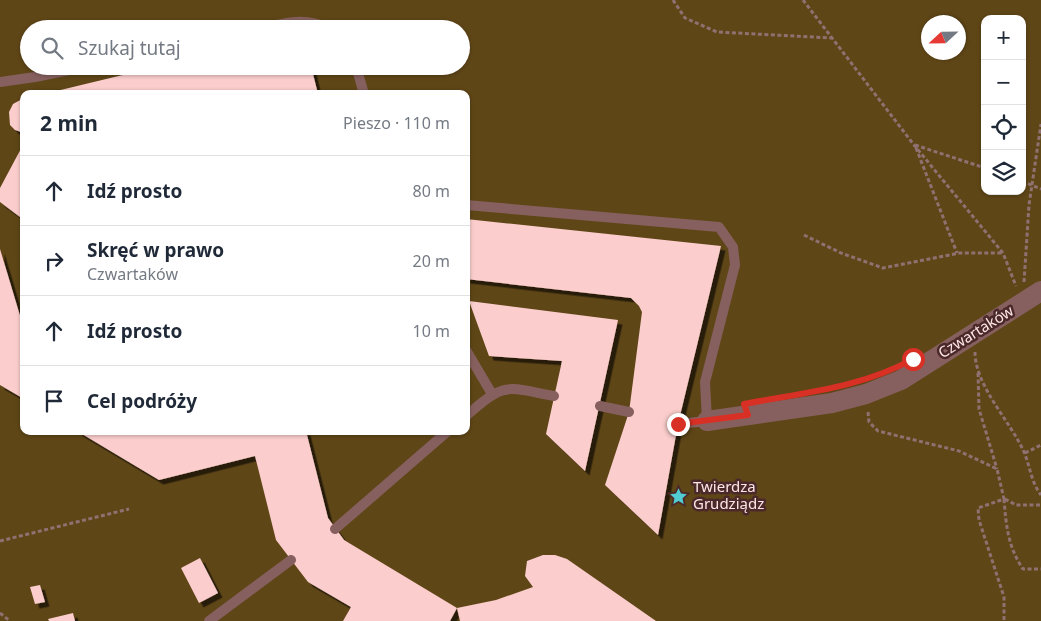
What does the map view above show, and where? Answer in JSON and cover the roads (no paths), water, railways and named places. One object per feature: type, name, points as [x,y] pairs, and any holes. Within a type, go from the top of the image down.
[{"type":"street","name":"Czwartaków","points":[[707,421],[832,403],[866,394],[901,380],[1041,291]]},
{"type":"lane","points":[[0,82],[39,75]]},
{"type":"lane","points":[[359,75],[363,90]]},
{"type":"lane","points":[[470,206],[718,227],[733,247],[734,265],[705,382],[707,421],[678,424]]},
{"type":"lane","points":[[470,357],[492,394]]},
{"type":"lane","points":[[470,413],[492,394],[506,388],[554,396]]},
{"type":"lane","points":[[600,406],[629,412]]},
{"type":"lane","points":[[335,529],[443,435]]},
{"type":"lane","points":[[209,621],[291,560]]},
{"type":"place","name":"Twierdza Grudziądz","points":[[679,496]]}]
